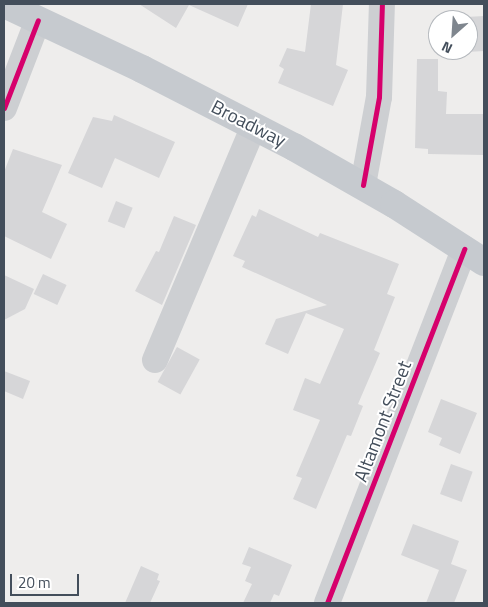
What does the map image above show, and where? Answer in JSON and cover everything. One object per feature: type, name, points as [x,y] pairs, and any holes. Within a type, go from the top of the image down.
[{"type":"main road","name":"Broadway","points":[[4,4],[254,126],[363,186],[474,255]]},
{"type":"street","points":[[363,186],[379,97],[382,4]]},
{"type":"street","points":[[4,108],[38,20]]},
{"type":"street","points":[[155,360],[254,126]]},
{"type":"street","name":"Altamont Street","points":[[327,603],[474,255]]},
{"type":"building","points":[[139,4],[248,4],[238,27],[189,5],[176,28]]},
{"type":"building","points":[[311,4],[343,4],[336,65],[348,70],[333,106],[278,83],[284,69],[279,66],[287,48],[305,52]]},
{"type":"building","points":[[478,16],[484,16],[484,51],[478,51]]},
{"type":"building","points":[[417,59],[438,60],[438,91],[447,92],[446,114],[484,114],[484,155],[428,154],[428,149],[415,148]]},
{"type":"building","points":[[114,115],[175,142],[159,178],[115,158],[102,188],[68,173],[93,117],[112,121]]},
{"type":"building","points":[[13,149],[62,165],[42,212],[67,224],[51,259],[4,236],[4,172]]},
{"type":"building","points":[[116,201],[133,208],[124,228],[108,221]]},
{"type":"building","points":[[259,209],[318,237],[320,233],[399,264],[387,294],[395,297],[374,350],[380,353],[358,404],[363,406],[351,436],[347,435],[316,509],[293,499],[302,478],[296,476],[320,420],[293,410],[305,378],[320,384],[344,329],[306,313],[288,354],[265,344],[276,319],[327,305],[242,267],[245,261],[233,256],[252,215],[256,217]]},
{"type":"building","points":[[174,216],[196,225],[162,305],[135,291],[156,251],[159,252]]},
{"type":"building","points":[[43,274],[67,285],[57,305],[34,294]]},
{"type":"building","points":[[4,275],[34,289],[25,309],[4,320]]},
{"type":"building","points":[[177,347],[200,360],[180,395],[158,382]]},
{"type":"building","points":[[4,371],[30,381],[23,399],[4,391]]},
{"type":"building","points":[[441,399],[477,413],[460,454],[439,445],[442,438],[428,432]]},
{"type":"building","points":[[451,464],[473,472],[462,502],[440,494]]},
{"type":"building","points":[[413,524],[459,541],[451,564],[467,570],[454,603],[426,603],[439,570],[401,555]]},
{"type":"building","points":[[249,547],[292,565],[279,596],[274,594],[270,603],[243,603],[252,584],[245,581],[251,567],[242,564]]},
{"type":"building","points":[[141,566],[159,574],[157,580],[160,581],[150,603],[125,603]]},
{"type":"cycle path","points":[[363,185],[379,97],[382,4]]},
{"type":"cycle path","points":[[4,108],[38,20]]},
{"type":"cycle path","points":[[327,603],[464,249]]}]
